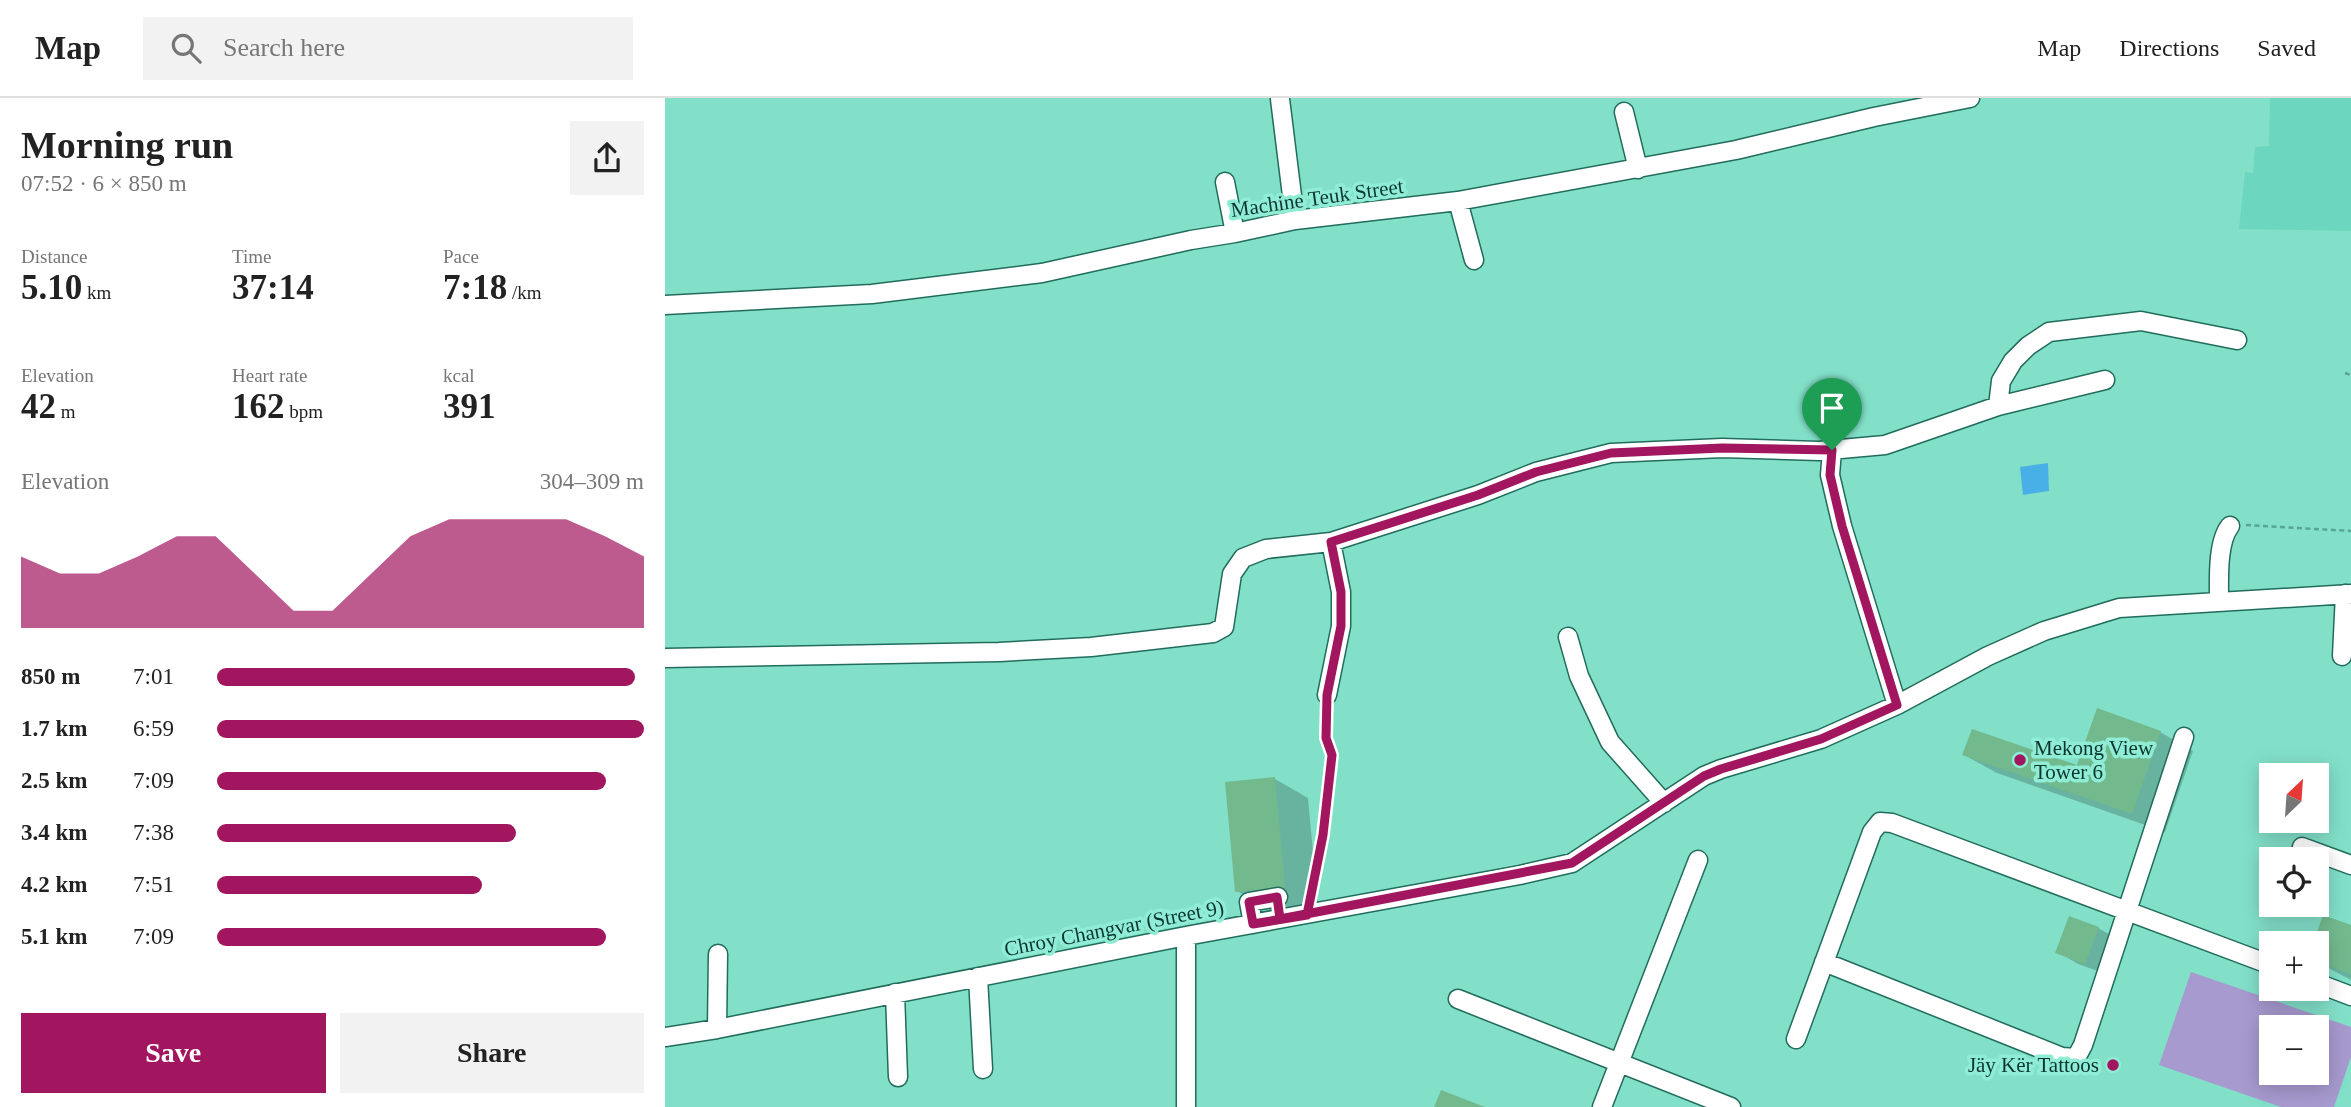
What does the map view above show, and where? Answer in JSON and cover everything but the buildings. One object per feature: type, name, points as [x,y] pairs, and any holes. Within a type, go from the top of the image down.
[{"type":"street","name":"Machine Teuk Street","points":[[665,305],[872,293],[1042,274],[1191,240],[1295,220],[1458,201],[1638,169],[1970,98]]},
{"type":"street","points":[[1280,99],[1295,220]]},
{"type":"street","points":[[1624,112],[1638,169]]},
{"type":"street","points":[[1225,182],[1235,233]]},
{"type":"street","points":[[1458,201],[1473,260]]},
{"type":"street","points":[[1998,406],[2001,381],[2013,360],[2049,332],[2141,321],[2237,340]]},
{"type":"street","points":[[665,658],[999,652],[1091,647],[1213,633],[1224,627],[1232,574],[1243,558],[1266,549],[1331,542],[1478,495],[1536,472],[1611,453],[1722,448],[1832,450],[1885,445],[1998,406],[2105,380]]},
{"type":"street","points":[[1832,450],[1830,475],[1842,526],[1897,705]]},
{"type":"street","points":[[2219,600],[2224,532],[2230,526]]},
{"type":"street","points":[[1327,695],[1341,626],[1341,592],[1331,542]]},
{"type":"street","points":[[2342,656],[2348,594]]},
{"type":"street","name":"Chroy Changvar (Street 9)","points":[[665,1037],[1572,863],[1711,772],[1821,739],[1897,705],[1988,656],[2044,631],[2119,608],[2348,594]]},
{"type":"street","points":[[1568,637],[1579,676],[1610,742],[1664,803]]},
{"type":"street","points":[[1825,962],[2062,1057],[2076,1058],[2083,1045],[2184,737]]},
{"type":"street","points":[[1796,1039],[1872,832],[1880,822],[1892,823],[2259,960]]},
{"type":"street","points":[[2329,857],[2351,865]]},
{"type":"street","points":[[1602,1107],[1698,860]]},
{"type":"street","points":[[1253,924],[1249,902],[1277,894],[1280,919]]},
{"type":"street","points":[[1186,936],[1186,1107]]},
{"type":"street","points":[[717,1028],[718,954]]},
{"type":"street","points":[[978,977],[983,1069]]},
{"type":"street","points":[[2329,988],[2351,996]]},
{"type":"street","points":[[895,993],[898,1077]]},
{"type":"street","points":[[1458,999],[1731,1107]]},
{"type":"path","points":[[2345,373],[2351,375]]},
{"type":"path","points":[[2230,526],[2236,523],[2351,531]]},
{"type":"path","points":[[1307,915],[1323,835],[1332,755],[1326,738],[1327,695]]},
{"type":"shaded area","points":[[2270,98],[2351,98],[2351,231],[2239,229],[2245,172],[2253,173],[2255,147],[2269,146]]},
{"type":"shaded area","points":[[2191,972],[2259,995],[2259,1001],[2275,1001],[2316,1015],[2259,1015],[2259,1085],[2329,1085],[2329,1019],[2351,1027],[2351,1057],[2334,1107],[2281,1107],[2159,1065]]},
{"type":"water","points":[[2048,463],[2049,491],[2023,495],[2020,467]]},
{"type":"place","name":"Mekong View Tower 6","points":[[2020,760]]},
{"type":"place","name":"Jäy Kër Tattoos","points":[[2113,1065]]},
{"type":"route","points":[[1832,450],[1722,448],[1611,453],[1536,472],[1478,495],[1331,542],[1341,592],[1341,626],[1327,695],[1326,738],[1332,755],[1323,835],[1307,915],[1253,924],[1249,902],[1277,897],[1280,919],[1307,915],[1520,875],[1572,863],[1704,776],[1821,739],[1897,705],[1842,526],[1830,475],[1832,450]]}]
